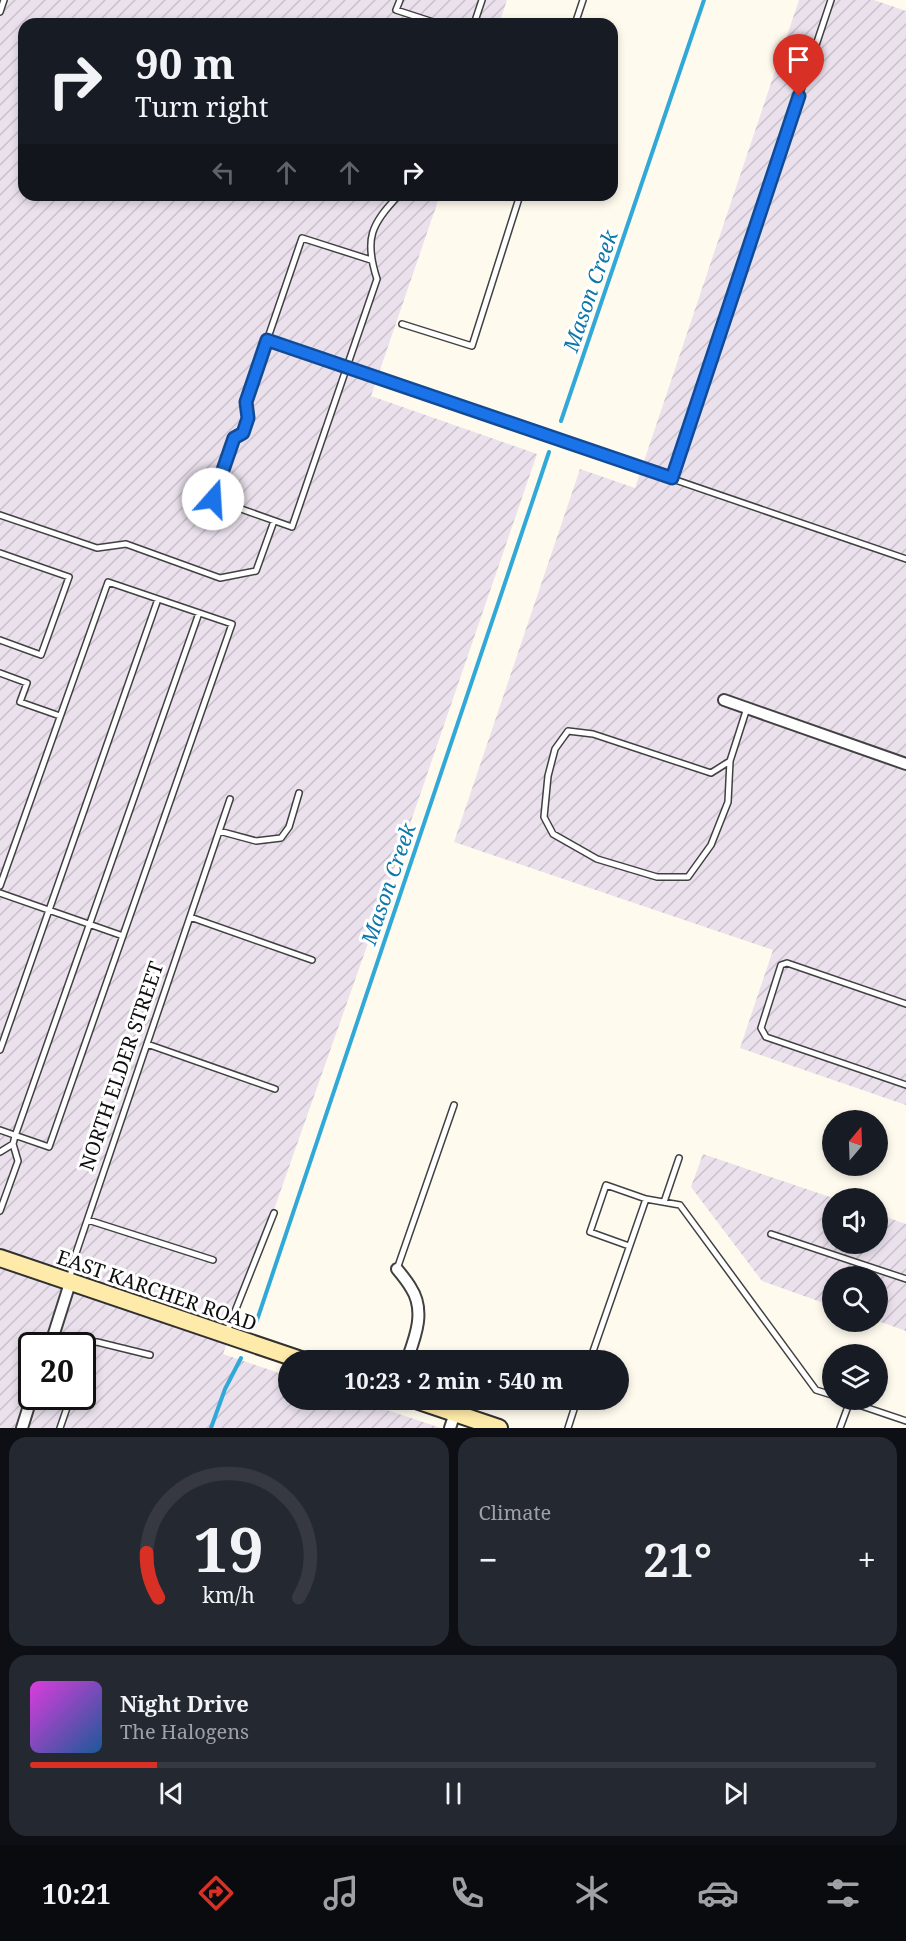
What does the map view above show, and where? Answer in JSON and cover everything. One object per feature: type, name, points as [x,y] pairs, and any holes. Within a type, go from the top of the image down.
[{"type":"main road","name":"EAST KARCHER ROAD","points":[[0,1258],[278,1352]]},
{"type":"main road","points":[[434,1410],[453,1420],[499,1428]]},
{"type":"street","points":[[724,700],[906,764]]},
{"type":"street","points":[[397,1269],[413,1290],[418,1310],[418,1329],[411,1350]]},
{"type":"street","name":"NORTH ELDER STREET","points":[[54,1332],[70,1282]]},
{"type":"street","points":[[22,1428],[28,1410]]},
{"type":"lane","points":[[0,12],[4,0]]},
{"type":"lane","points":[[400,0],[396,10],[421,18]]},
{"type":"lane","points":[[476,18],[482,0]]},
{"type":"lane","points":[[577,18],[583,0]]},
{"type":"lane","points":[[672,478],[831,0]]},
{"type":"lane","points":[[371,260],[302,238],[246,402],[248,418],[243,433],[234,438],[213,499],[292,527],[377,279],[371,260],[370,236],[380,214],[393,201]]},
{"type":"lane","points":[[402,324],[472,346],[518,201]]},
{"type":"lane","points":[[267,340],[906,559]]},
{"type":"lane","points":[[0,515],[97,548],[126,544],[220,578],[256,572],[274,521]]},
{"type":"lane","points":[[0,553],[69,577],[41,655],[0,640]]},
{"type":"lane","points":[[0,886],[108,582],[232,624],[49,1147],[0,1130]]},
{"type":"lane","points":[[0,1050],[158,599]]},
{"type":"lane","points":[[0,1211],[18,1161],[13,1144],[15,1136],[199,613]]},
{"type":"lane","points":[[0,673],[27,683],[20,702],[60,716]]},
{"type":"lane","points":[[730,761],[711,773],[593,734],[568,731],[555,749],[548,776],[544,817],[553,834],[597,858],[657,877],[688,877],[711,845],[728,802],[730,761],[747,708]]},
{"type":"lane","points":[[219,831],[256,841],[281,838],[289,827],[299,794]]},
{"type":"lane","name":"NORTH ELDER STREET","points":[[70,1282],[74,1262],[230,799]]},
{"type":"lane","points":[[0,893],[123,936]]},
{"type":"lane","points":[[190,917],[312,960]]},
{"type":"lane","points":[[906,1004],[787,963],[782,965],[761,1028],[766,1037],[906,1085]]},
{"type":"lane","points":[[147,1044],[275,1089]]},
{"type":"lane","points":[[397,1269],[454,1105]]},
{"type":"lane","points":[[0,1152],[13,1144]]},
{"type":"lane","points":[[664,1202],[679,1158]]},
{"type":"lane","points":[[629,1246],[590,1232],[606,1185],[645,1199],[680,1205],[816,1390],[822,1392]]},
{"type":"lane","points":[[593,1350],[645,1199]]},
{"type":"lane","points":[[225,1335],[274,1212]]},
{"type":"lane","points":[[88,1220],[213,1260]]},
{"type":"lane","points":[[771,1234],[906,1279]]},
{"type":"lane","points":[[96,1342],[150,1355]]},
{"type":"lane","points":[[60,1428],[66,1410]]},
{"type":"lane","points":[[568,1428],[574,1410]]},
{"type":"lane","points":[[840,1428],[844,1410]]},
{"type":"lane","points":[[875,1410],[906,1421]]},
{"type":"shaded area","points":[[0,0],[507,0],[501,18],[18,18],[18,201],[438,201],[371,396],[537,454],[409,827],[223,1354],[278,1373],[278,1410],[387,1410],[441,1428],[0,1428]]},
{"type":"shaded area","points":[[799,0],[874,0],[906,11],[906,1105],[740,1048],[773,950],[454,842],[580,469],[635,488]]},
{"type":"shaded area","points":[[703,1154],[822,1194],[822,1254],[888,1254],[888,1218],[906,1224],[906,1331],[888,1325],[888,1266],[822,1266],[822,1302],[762,1281],[691,1187]]},
{"type":"waterway","name":"Mason Creek","points":[[561,421],[704,0]]},
{"type":"waterway","name":"Mason Creek","points":[[255,1326],[549,452]]},
{"type":"waterway","name":"Mason Creek","points":[[211,1428],[225,1389],[241,1358]]},
{"type":"route","points":[[213,499],[234,438],[243,433],[248,418],[246,402],[267,340],[672,478],[799,96]]}]
